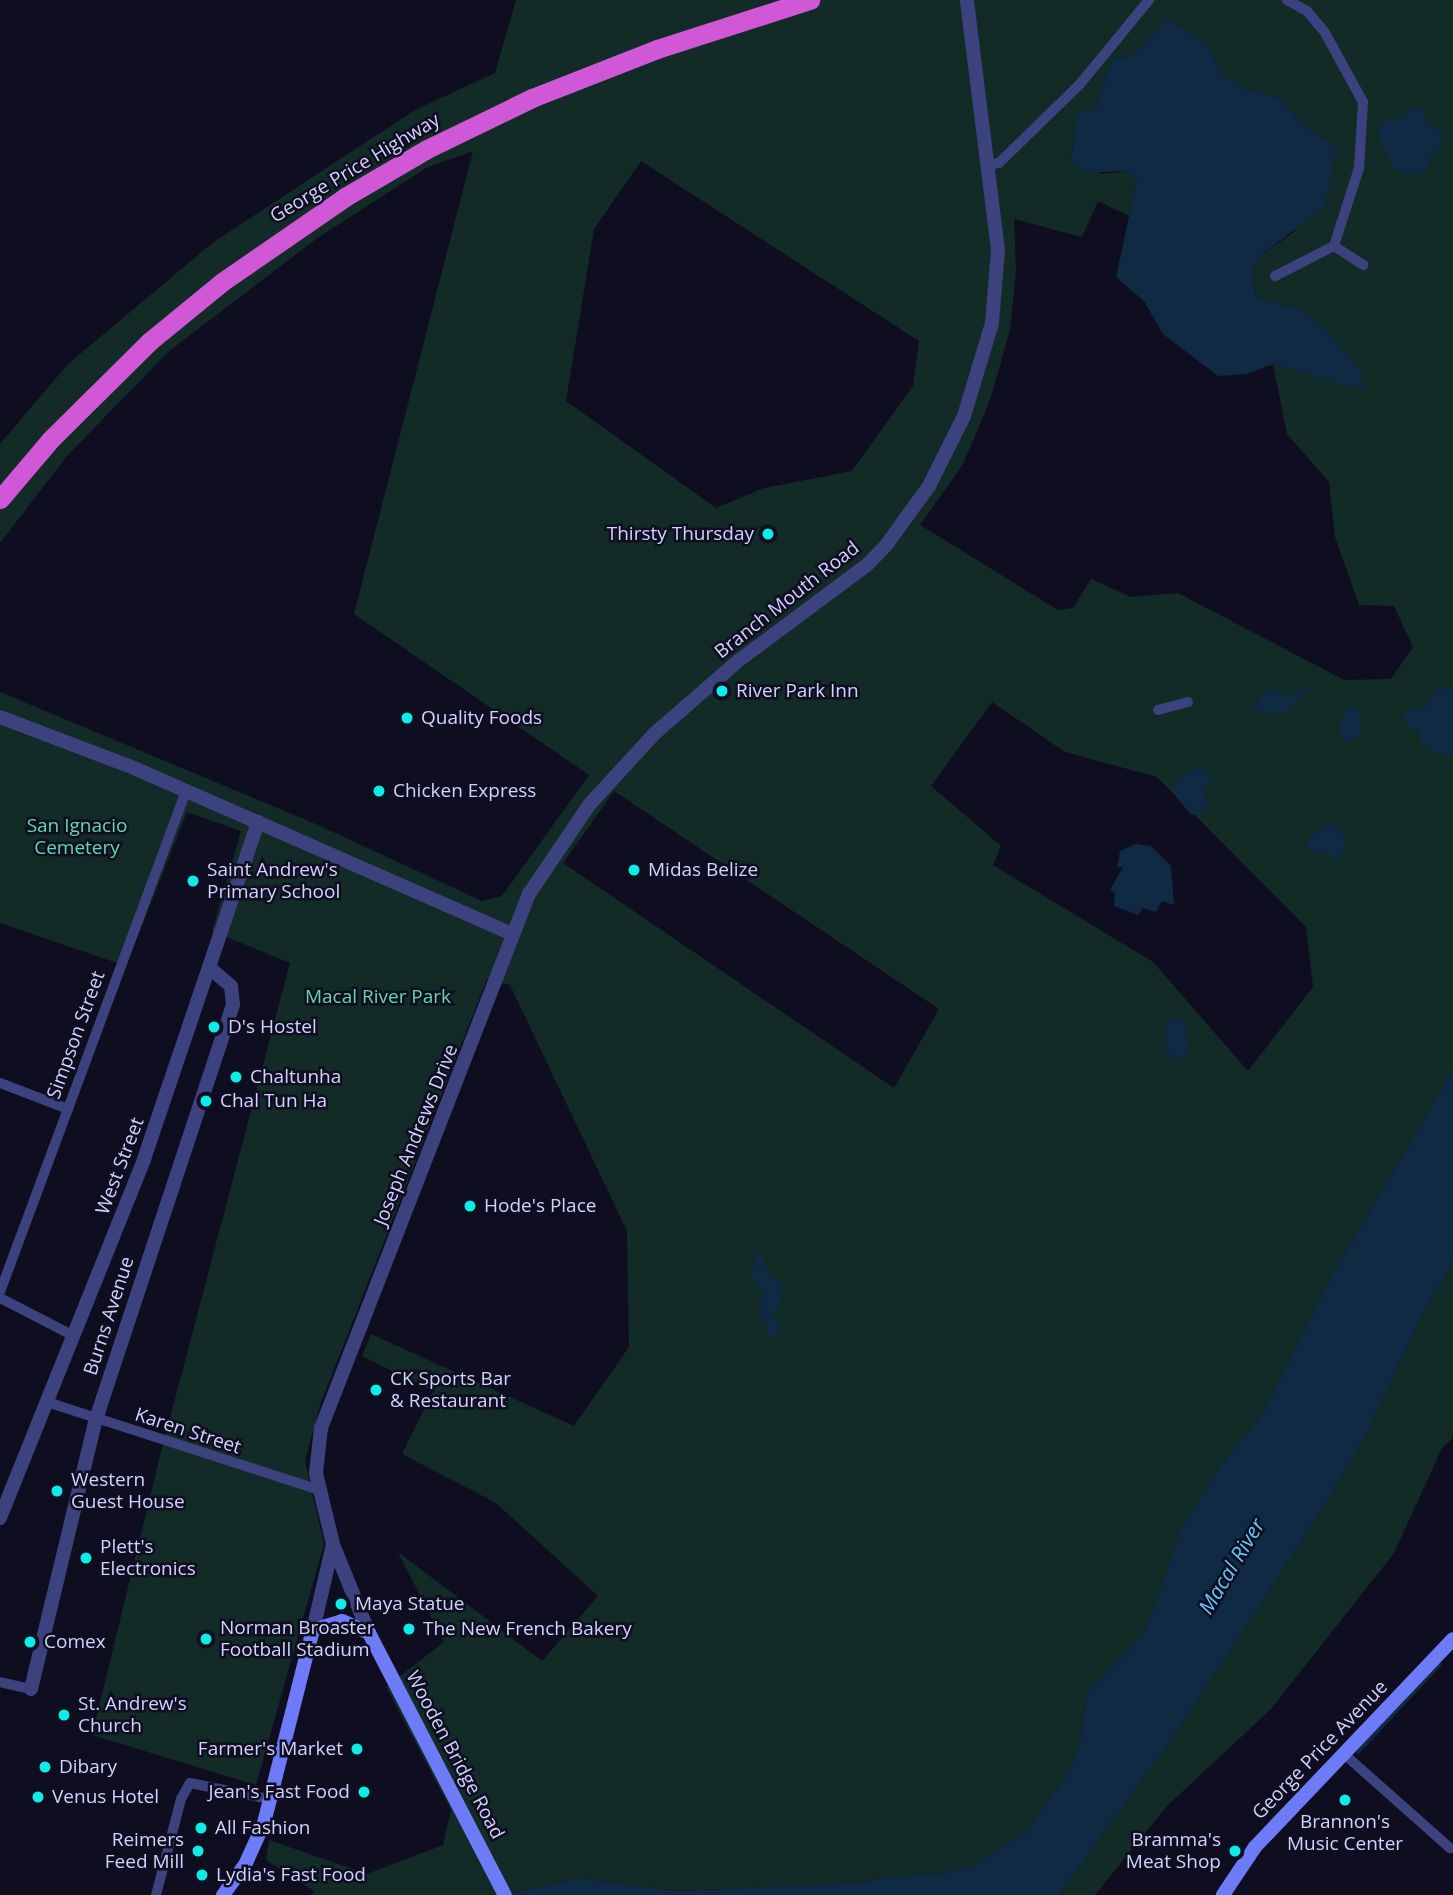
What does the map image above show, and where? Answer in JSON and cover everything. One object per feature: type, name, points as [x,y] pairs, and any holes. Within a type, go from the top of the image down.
[{"type":"highway","name":"George Price Highway","points":[[0,499],[50,440],[150,341],[222,282],[334,204],[427,149],[532,98],[668,45],[810,0]]},
{"type":"main road","points":[[313,1630],[342,1620],[369,1633]]},
{"type":"main road","name":"Joseph Andrews Drive","points":[[223,1895],[236,1879],[258,1839],[313,1630]]},
{"type":"main road","name":"Wooden Bridge Road","points":[[369,1633],[502,1889]]},
{"type":"main road","name":"George Price Avenue","points":[[1223,1895],[1255,1847],[1453,1639]]},
{"type":"street","name":"Branch Mouth Road","points":[[510,933],[529,894],[570,831],[623,765],[738,661],[867,565],[929,486],[964,416],[992,323],[998,250],[990,165],[967,0]]},
{"type":"street","points":[[990,165],[999,163],[1080,84],[1149,0]]},
{"type":"street","points":[[1275,276],[1335,246],[1359,168],[1363,102],[1324,31],[1307,11],[1287,0]]},
{"type":"street","points":[[1335,246],[1363,265]]},
{"type":"street","points":[[1158,710],[1188,702]]},
{"type":"street","points":[[0,717],[186,791],[510,933]]},
{"type":"street","name":"Simpson Street","points":[[0,1295],[186,791]]},
{"type":"street","name":"West Street","points":[[0,1518],[144,1159],[212,970],[258,822]]},
{"type":"street","name":"Joseph Andrews Drive","points":[[313,1630],[333,1544],[315,1461],[321,1428],[449,1107],[510,933]]},
{"type":"street","name":"Burns Avenue","points":[[31,1689],[96,1419],[233,1005],[231,986],[212,970]]},
{"type":"street","points":[[0,1083],[68,1109]]},
{"type":"street","points":[[0,1295],[74,1336]]},
{"type":"street","name":"Karen Street","points":[[47,1402],[320,1490]]},
{"type":"street","points":[[333,1544],[369,1633]]},
{"type":"street","points":[[0,1682],[31,1689]]},
{"type":"street","points":[[1344,1754],[1450,1848]]},
{"type":"street","points":[[156,1895],[181,1799],[190,1783],[269,1799]]},
{"type":"green space","points":[[516,0],[1453,0],[1453,1070],[1332,1276],[1264,1411],[1209,1481],[1145,1632],[1087,1692],[1080,1742],[1069,1772],[1025,1833],[978,1864],[947,1872],[837,1884],[678,1891],[577,1878],[503,1895],[311,1895],[314,1891],[266,1860],[269,1840],[367,1874],[443,1845],[451,1810],[386,1687],[444,1642],[398,1552],[542,1661],[598,1596],[496,1503],[402,1454],[433,1391],[362,1356],[371,1334],[574,1426],[629,1347],[627,1231],[510,985],[487,979],[320,1405],[305,1461],[324,1544],[256,1785],[92,1735],[161,1452],[290,963],[212,931],[241,831],[187,812],[126,966],[0,923],[0,692],[318,825],[482,901],[502,896],[589,775],[354,614],[473,151],[426,168],[316,239],[168,352],[67,456],[0,543],[0,444],[68,364],[215,241],[415,110],[495,73]],"holes":[[[1167,18],[1208,44],[1221,73],[1243,88],[1281,99],[1298,120],[1337,148],[1294,232],[1261,255],[1252,269],[1256,298],[1297,308],[1324,328],[1309,372],[1273,364],[1287,434],[1329,482],[1335,537],[1359,605],[1394,606],[1413,647],[1391,679],[1344,680],[1178,593],[1131,597],[1091,579],[1073,608],[1058,610],[920,525],[963,464],[990,400],[1010,330],[1016,270],[1014,219],[1082,237],[1098,201],[1129,216],[1137,179],[1127,171],[1101,174],[1071,159],[1078,115],[1096,107],[1112,59],[1134,55]],[[641,161],[919,341],[913,386],[852,471],[764,488],[716,508],[566,401],[594,229]],[[992,702],[1065,752],[1157,777],[1306,927],[1313,987],[1248,1071],[1153,962],[993,865],[1001,846],[931,786]],[[614,791],[939,1009],[894,1088],[563,863]]]},
{"type":"green space","points":[[1453,1262],[1453,1438],[1442,1448],[1394,1553],[1271,1709],[1167,1806],[1095,1895],[1059,1895],[1172,1739],[1315,1521],[1365,1437],[1425,1309]]},
{"type":"water","points":[[1167,18],[1208,44],[1221,73],[1243,88],[1281,99],[1298,120],[1337,148],[1324,207],[1261,255],[1252,269],[1256,298],[1297,308],[1324,328],[1359,369],[1365,391],[1274,364],[1246,374],[1218,376],[1163,334],[1144,301],[1116,277],[1137,179],[1127,171],[1082,173],[1071,159],[1078,114],[1096,107],[1112,59],[1134,55]]},
{"type":"water","points":[[1417,105],[1424,110],[1426,124],[1441,131],[1439,155],[1429,155],[1428,168],[1422,172],[1405,175],[1393,169],[1377,131],[1386,120],[1402,119]]},
{"type":"water","points":[[1311,687],[1284,715],[1251,709],[1261,700],[1257,698],[1276,688],[1286,698]]},
{"type":"water","points":[[1453,688],[1453,756],[1435,754],[1421,745],[1420,727],[1411,732],[1403,719],[1408,709],[1424,708],[1437,689]]},
{"type":"water","points":[[1347,707],[1356,707],[1361,717],[1360,734],[1351,742],[1345,742],[1338,732]]},
{"type":"water","points":[[1200,767],[1210,774],[1210,784],[1202,789],[1208,805],[1198,815],[1190,814],[1175,795],[1173,782]]},
{"type":"water","points":[[1325,824],[1337,826],[1346,842],[1340,861],[1325,853],[1317,856],[1306,842]]},
{"type":"water","points":[[1136,844],[1151,846],[1171,866],[1174,905],[1162,901],[1156,912],[1143,908],[1138,915],[1114,906],[1115,893],[1110,890],[1123,867],[1117,867],[1120,851]]},
{"type":"water","points":[[1184,1018],[1189,1052],[1179,1061],[1167,1052],[1165,1033],[1168,1019]]},
{"type":"water","name":"Macal River","points":[[1453,1070],[1453,1262],[1425,1309],[1365,1437],[1315,1521],[1172,1739],[1059,1895],[503,1895],[577,1878],[678,1891],[837,1884],[947,1872],[978,1863],[1025,1833],[1069,1772],[1080,1742],[1087,1692],[1145,1632],[1182,1528],[1209,1481],[1264,1411],[1332,1276]]},
{"type":"water","points":[[756,1252],[762,1254],[768,1275],[784,1285],[774,1316],[780,1325],[778,1336],[769,1340],[766,1322],[760,1317],[762,1289],[751,1277]]},
{"type":"waterway","points":[[1358,1752],[1439,1665]]},
{"type":"place","name":"Thirsty Thursday","points":[[768,534]]},
{"type":"place","name":"River Park Inn","points":[[722,691]]},
{"type":"place","name":"Quality Foods","points":[[407,718]]},
{"type":"place","name":"Chicken Express","points":[[379,791]]},
{"type":"place","name":"Midas Belize","points":[[634,870]]},
{"type":"place","name":"Saint Andrew's Primary School","points":[[193,881]]},
{"type":"place","name":"D's Hostel","points":[[214,1027]]},
{"type":"place","name":"Chaltunha","points":[[236,1077]]},
{"type":"place","name":"Chal Tun Ha","points":[[206,1101]]},
{"type":"place","name":"Hode's Place","points":[[470,1206]]},
{"type":"place","name":"CK Sports Bar & Restaurant","points":[[376,1390]]},
{"type":"place","name":"Western Guest House","points":[[57,1491]]},
{"type":"place","name":"Plett's Electronics","points":[[86,1558]]},
{"type":"place","name":"Maya Statue","points":[[341,1604]]},
{"type":"place","name":"The New French Bakery","points":[[409,1629]]},
{"type":"place","name":"Norman Broaster Football Stadium","points":[[206,1639]]},
{"type":"place","name":"Comex","points":[[30,1642]]},
{"type":"place","name":"St. Andrew's Church","points":[[64,1715]]},
{"type":"place","name":"Farmer's Market","points":[[357,1749]]},
{"type":"place","name":"Dibary","points":[[45,1767]]},
{"type":"place","name":"Jean's Fast Food","points":[[364,1792]]},
{"type":"place","name":"Venus Hotel","points":[[38,1797]]},
{"type":"place","name":"Brannon's Music Center","points":[[1345,1800]]},
{"type":"place","name":"All Fashion","points":[[201,1828]]},
{"type":"place","name":"Reimers Feed Mill","points":[[198,1851]]},
{"type":"place","name":"Bramma's Meat Shop","points":[[1235,1851]]},
{"type":"place","name":"Lydia's Fast Food","points":[[202,1875]]},
{"type":"park label","name":"San Ignacio Cemetery","points":[[77,837]]},
{"type":"park label","name":"Macal River Park","points":[[378,997]]}]
